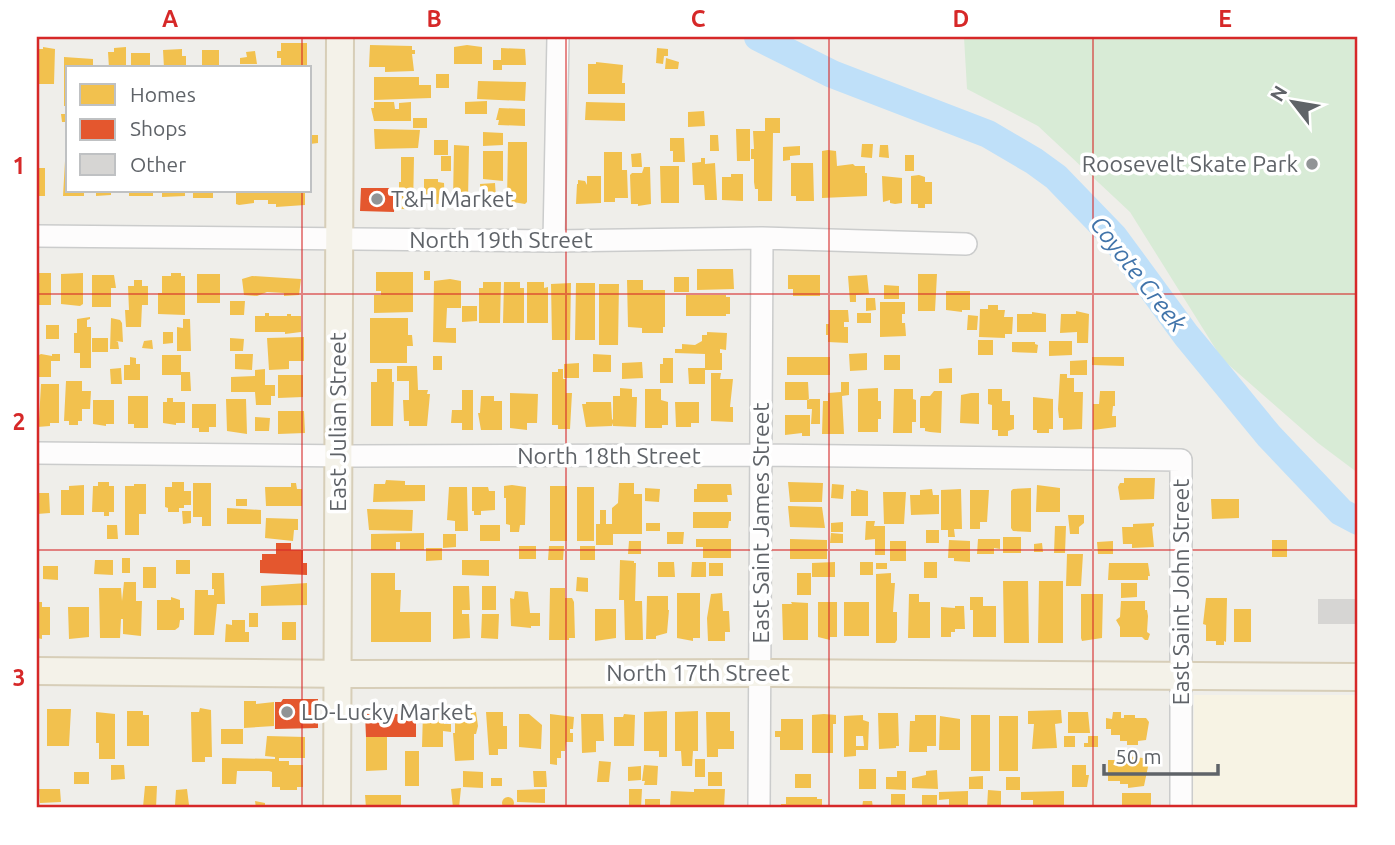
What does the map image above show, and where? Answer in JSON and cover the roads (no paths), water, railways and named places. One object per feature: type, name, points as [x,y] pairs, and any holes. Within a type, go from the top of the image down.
[{"type":"main road","name":"East Julian Street","points":[[337,808],[340,37]]},
{"type":"main road","name":"North 17th Street","points":[[37,671],[1358,677]]},
{"type":"street","points":[[554,241],[558,37]]},
{"type":"street","name":"North 19th Street","points":[[37,236],[554,241],[762,239],[966,244]]},
{"type":"street","name":"East Saint James Street","points":[[759,808],[762,239]]},
{"type":"street","name":"North 18th Street","points":[[37,453],[338,456],[762,455],[1181,460]]},
{"type":"street","name":"East Saint John Street","points":[[1181,460],[1181,808]]},
{"type":"waterway","name":"Coyote Creek","points":[[758,37],[832,74],[988,134],[1056,177],[1114,237],[1186,335],[1269,436],[1341,512],[1358,521]]},
{"type":"place","name":"Roosevelt Skate Park","points":[[1312,164]]},
{"type":"place","name":"T&H Market","points":[[377,199]]},
{"type":"place","name":"LD-Lucky Market","points":[[287,712]]}]
